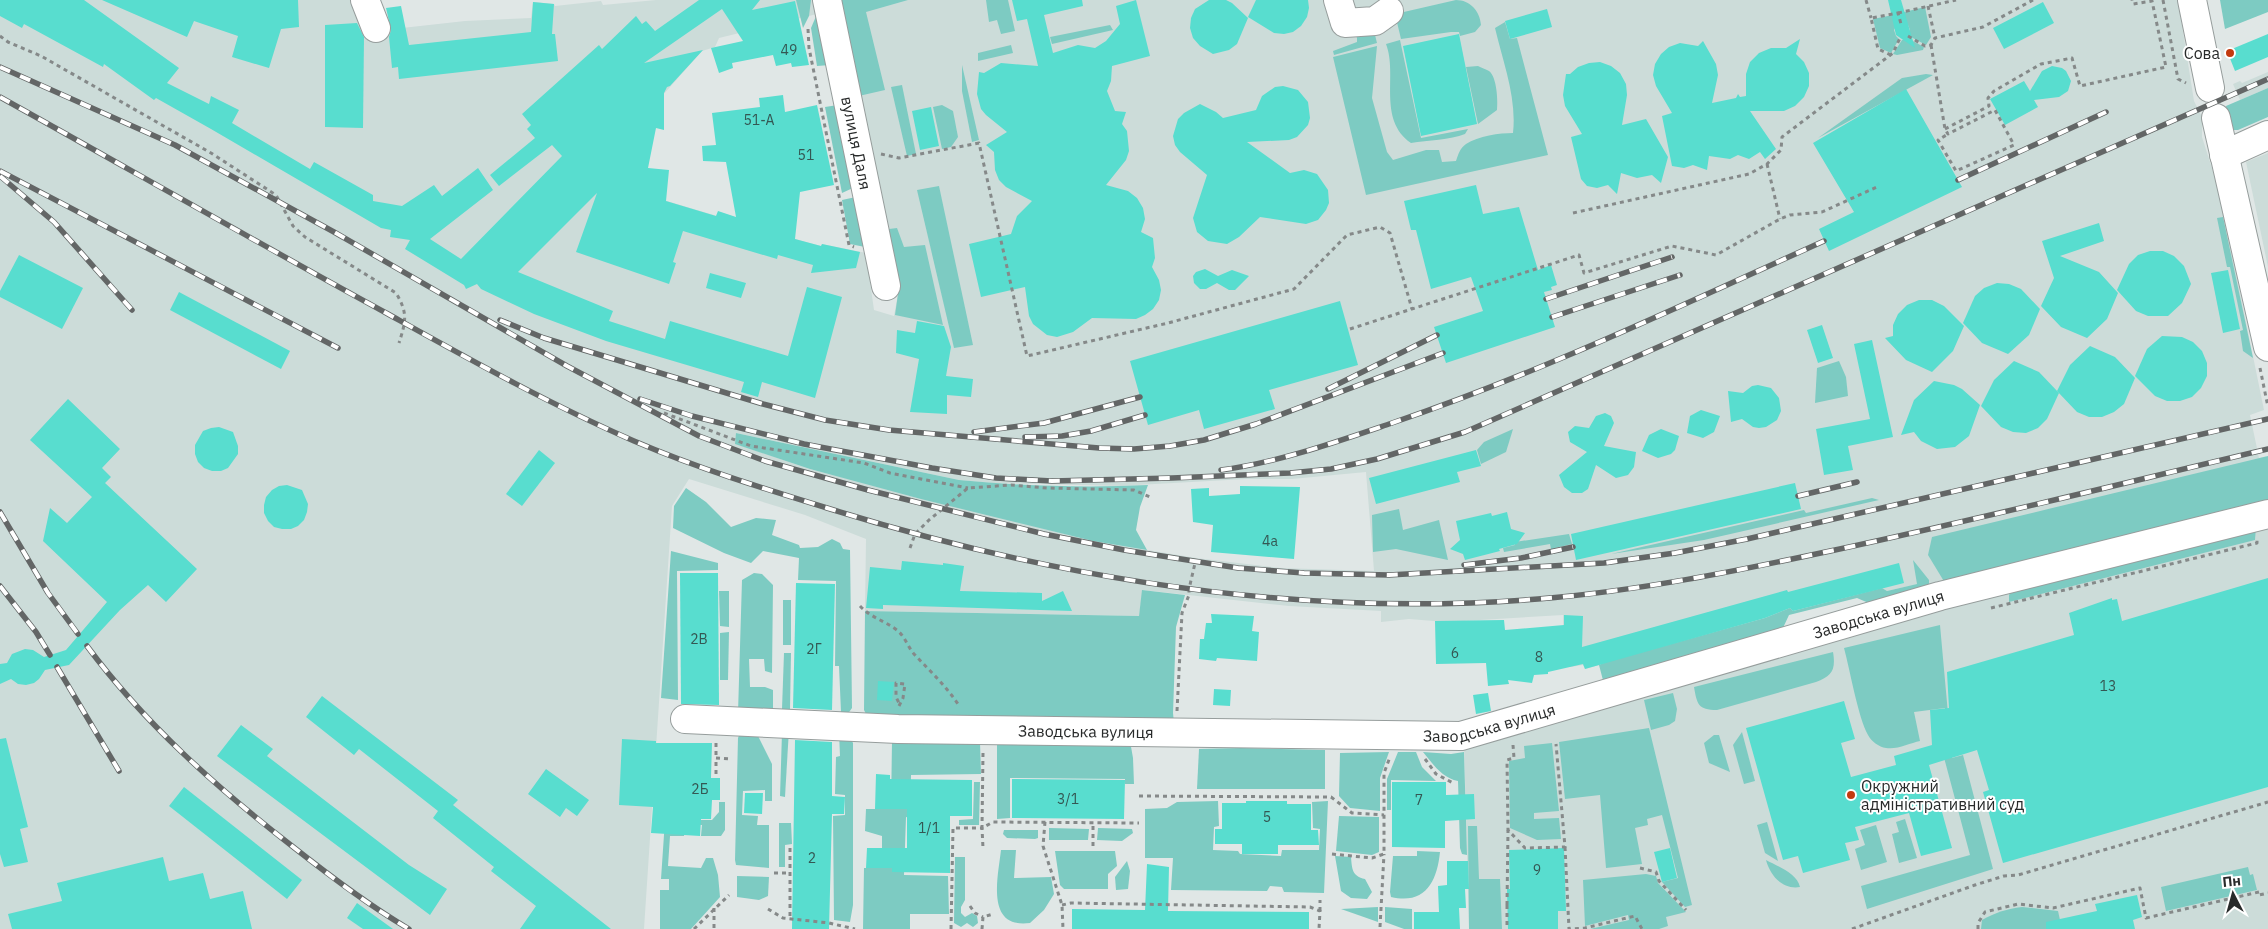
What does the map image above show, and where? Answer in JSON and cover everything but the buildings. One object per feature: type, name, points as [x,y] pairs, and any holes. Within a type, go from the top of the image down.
[{"type":"street","points":[[365,0],[376,28]]},
{"type":"street","name":"вулиця Даля","points":[[827,0],[886,286]]},
{"type":"street","points":[[1338,0],[1345,23],[1375,21],[1389,11]]},
{"type":"street","points":[[2192,0],[2210,88]]},
{"type":"street","points":[[2216,118],[2268,347]]},
{"type":"street","points":[[2224,155],[2268,135]]},
{"type":"street","name":"Заводська вулиця","points":[[685,719],[898,716],[977,730],[1449,736],[1472,734],[1940,596],[2268,514]]},
{"type":"path","points":[[1866,0],[1878,49],[1891,55]]},
{"type":"path","points":[[1871,18],[1956,0]]},
{"type":"path","points":[[1934,38],[1983,27],[2033,0]]},
{"type":"path","points":[[1945,129],[1989,106],[1988,98],[1994,91],[2041,64],[2072,58],[2080,86],[2166,67],[2152,1],[2133,4],[2132,0]]},
{"type":"path","points":[[1928,6],[1934,38],[1931,45],[1945,129],[1948,134]]},
{"type":"path","points":[[1898,12],[1901,24]]},
{"type":"path","points":[[0,36],[8,42],[41,56],[211,153],[276,195],[293,226],[305,236],[396,293],[404,305],[406,316],[406,324],[400,343]]},
{"type":"path","points":[[1908,36],[1925,46],[1931,45]]},
{"type":"path","points":[[1573,213],[1750,174],[1767,164],[1781,150],[1782,136],[1891,55],[1900,38]]},
{"type":"path","points":[[1995,110],[2014,145],[1956,172],[1938,140],[1948,134],[1995,110]]},
{"type":"path","points":[[859,150],[899,158],[979,142],[1027,356],[1168,323],[1294,289],[1347,234],[1380,227],[1390,233],[1412,309]]},
{"type":"path","points":[[1767,164],[1780,219]]},
{"type":"path","points":[[1350,329],[1579,255],[1584,273],[1672,246],[1716,256],[1780,219],[1790,215],[1822,212],[1878,186]]},
{"type":"path","points":[[664,413],[751,446],[864,463],[890,473],[968,488],[1011,485],[1047,488],[1134,490],[1150,497]]},
{"type":"path","points":[[910,548],[915,534],[968,488]]},
{"type":"path","points":[[1178,733],[1176,699],[1182,612],[1189,596],[1188,589],[1196,559]]},
{"type":"path","points":[[860,606],[867,614],[886,622],[900,632],[913,652],[952,695],[977,730],[983,742],[983,848]]},
{"type":"path","points":[[896,684],[905,684],[903,698],[898,716],[896,684]]},
{"type":"path","points":[[1507,929],[1507,760],[1514,758],[1512,740]]},
{"type":"path","points":[[1556,744],[1565,847],[1569,929],[1585,928],[1635,916],[1642,929]]},
{"type":"path","points":[[1380,927],[1384,854],[1384,773],[1393,749]]},
{"type":"path","points":[[1422,755],[1436,774],[1454,783]]},
{"type":"path","points":[[716,774],[716,758],[730,759]]},
{"type":"path","points":[[1139,796],[1331,797],[1352,813],[1384,815]]},
{"type":"path","points":[[1852,929],[2004,876],[2018,875],[2268,802]]},
{"type":"path","points":[[951,929],[954,828],[982,828],[993,822],[1139,823]]},
{"type":"path","points":[[1045,822],[1043,846],[1062,905],[1063,929]]},
{"type":"path","points":[[1092,846],[1093,822]]},
{"type":"path","points":[[1508,830],[1525,848],[1565,847]]},
{"type":"path","points":[[790,848],[790,919]]},
{"type":"path","points":[[1332,854],[1372,858],[1384,854]]},
{"type":"path","points":[[1640,868],[1656,872],[1659,881],[1686,910]]},
{"type":"path","points":[[774,873],[790,873]]},
{"type":"path","points":[[1978,929],[1978,923],[1985,912],[2018,904],[2054,908],[2140,888],[2146,918],[2258,892],[2259,895],[2268,893]]},
{"type":"path","points":[[694,929],[728,896]]},
{"type":"path","points":[[1319,929],[1320,900]]},
{"type":"path","points":[[1062,905],[1071,903],[1310,906],[1320,911]]},
{"type":"path","points":[[970,906],[975,913],[983,917],[993,914]]},
{"type":"path","points":[[714,908],[714,929]]},
{"type":"path","points":[[768,909],[783,918],[829,923],[855,929]]},
{"type":"path","points":[[982,929],[983,917]]},
{"type":"shaded area","points":[[0,0],[358,0],[384,30],[465,21],[531,18],[533,2],[554,4],[555,6],[601,1],[603,5],[656,0],[818,0],[817,14],[719,38],[715,47],[702,51],[654,105],[630,190],[821,246],[822,244],[866,253],[874,310],[894,316],[898,294],[881,230],[836,0],[2178,0],[2194,101],[2202,117],[2202,137],[2219,190],[2264,410],[2250,415],[2259,458],[2268,456],[1920,591],[1918,584],[1887,591],[1882,588],[1793,611],[1789,609],[1765,618],[1585,669],[1583,665],[1570,667],[1568,655],[1563,655],[1563,615],[1446,622],[1409,619],[1381,622],[1381,611],[1289,606],[1143,590],[1139,616],[865,611],[866,539],[805,515],[689,479],[672,506],[644,929],[0,929]],"holes":[[[736,433],[959,480],[992,483],[1119,486],[1246,479],[1292,479],[1366,472],[1374,571],[1280,568],[1196,558],[1093,541],[810,469],[736,444]]]},
{"type":"shaded area","points":[[796,0],[811,0],[809,16],[803,28]]},
{"type":"shaded area","points":[[836,0],[908,0],[866,12],[885,90],[850,98]]},
{"type":"shaded area","points":[[986,0],[1008,0],[1015,31],[1001,34],[997,20],[989,22]]},
{"type":"shaded area","points":[[1456,0],[1470,4],[1479,15],[1481,25],[1475,32],[1460,36],[1459,32],[1451,32],[1401,39],[1395,14]]},
{"type":"shaded area","points":[[2220,0],[2268,0],[2268,12],[2225,29]]},
{"type":"shaded area","points":[[1925,7],[1931,37],[1926,45],[1909,36],[1909,27],[1900,13]]},
{"type":"shaded area","points":[[817,14],[830,65],[817,66],[811,28]]},
{"type":"shaded area","points":[[1898,14],[1894,30],[1899,39],[1891,53],[1880,48],[1873,19]]},
{"type":"shaded area","points":[[1505,22],[1510,39],[1517,38],[1548,155],[1366,195],[1333,57],[1377,46],[1372,98],[1387,152],[1393,160],[1426,150],[1439,150],[1442,162],[1456,161],[1462,148],[1471,141],[1489,136],[1513,133],[1514,120],[1511,93],[1495,28]]},
{"type":"shaded area","points":[[1110,25],[1113,30],[1052,44],[1050,37]]},
{"type":"shaded area","points":[[1352,26],[1374,31],[1377,43],[1334,55],[1333,51],[1357,42]]},
{"type":"shaded area","points":[[1909,39],[1924,47],[1923,50],[1897,55],[1893,54],[1902,40]]},
{"type":"shaded area","points":[[1400,40],[1421,138],[1468,129],[1465,134],[1446,139],[1411,143],[1401,133],[1394,122],[1391,109],[1389,56],[1386,44]]},
{"type":"shaded area","points":[[1011,45],[1013,53],[978,61],[978,53]]},
{"type":"shaded area","points":[[962,65],[979,140],[972,142],[962,91]]},
{"type":"shaded area","points":[[1478,66],[1489,71],[1494,78],[1497,110],[1478,124],[1466,67]]},
{"type":"shaded area","points":[[2268,72],[2268,88],[2240,100],[2233,84],[2240,81],[2242,83]]},
{"type":"shaded area","points":[[1926,74],[1933,75],[1818,138],[1902,78]]},
{"type":"shaded area","points":[[902,85],[916,154],[907,156],[891,87]]},
{"type":"shaded area","points":[[2268,88],[2268,117],[2238,130],[2231,130],[2226,106]]},
{"type":"shaded area","points":[[838,105],[855,187],[842,193],[825,107]]},
{"type":"shaded area","points":[[942,105],[953,111],[958,137],[951,147],[942,149],[933,107]]},
{"type":"shaded area","points":[[2268,153],[2268,267],[2246,162]]},
{"type":"shaded area","points":[[939,186],[973,345],[954,348],[917,190]]},
{"type":"shaded area","points":[[856,197],[865,247],[850,244],[842,200]]},
{"type":"shaded area","points":[[2223,217],[2253,358],[2243,351],[2240,331],[2243,330],[2230,267],[2227,267],[2217,218]]},
{"type":"shaded area","points":[[897,228],[904,247],[925,245],[943,325],[895,315],[898,294],[881,230]]},
{"type":"shaded area","points":[[1839,361],[1846,377],[1848,396],[1815,403],[1817,368]]},
{"type":"shaded area","points":[[1513,429],[1506,452],[1481,464],[1477,450],[1484,442]]},
{"type":"shaded area","points":[[736,433],[959,480],[1053,486],[1148,485],[1140,507],[1136,530],[1147,550],[1093,541],[921,499],[810,469],[735,444]]},
{"type":"shaded area","points":[[2268,456],[2268,502],[1945,583],[1928,555],[1932,537]]},
{"type":"shaded area","points":[[686,488],[706,502],[731,527],[756,518],[776,520],[772,535],[799,545],[800,548],[818,547],[832,539],[840,543],[843,549],[850,550],[852,708],[847,715],[841,712],[839,666],[835,666],[836,581],[798,580],[799,558],[763,551],[751,563],[724,553],[673,528],[674,506]]},
{"type":"shaded area","points":[[1872,498],[1879,500],[1704,540],[1611,554],[1804,510],[1806,513]]},
{"type":"shaded area","points":[[1399,509],[1403,530],[1439,520],[1448,560],[1396,549],[1373,552],[1372,515]]},
{"type":"shaded area","points":[[2268,523],[2268,929],[1469,929],[1464,743],[1784,650]]},
{"type":"shaded area","points":[[2256,526],[2255,540],[2009,602],[2009,595],[2014,588]]},
{"type":"shaded area","points":[[1569,534],[1572,544],[1551,549],[1550,544],[1504,552],[1503,548],[1515,545],[1515,542]]},
{"type":"shaded area","points":[[671,551],[718,563],[718,570],[677,571],[678,700],[661,698]]},
{"type":"shaded area","points":[[1913,560],[1929,580],[1929,589],[1871,604],[1857,598],[1789,615],[1782,630],[1604,684],[1599,665],[1606,662],[1765,618],[1790,608],[1793,611],[1882,588],[1887,591],[1917,584]]},
{"type":"shaded area","points":[[754,573],[762,574],[773,585],[772,673],[765,671],[764,659],[749,659],[750,687],[765,687],[773,690],[773,714],[738,713],[742,580]]},
{"type":"shaded area","points":[[1142,590],[1185,595],[1176,627],[1174,723],[867,716],[864,710],[865,611],[1139,616]]},
{"type":"shaded area","points":[[719,591],[729,591],[729,627],[720,626]]},
{"type":"shaded area","points":[[783,600],[791,600],[791,645],[783,645]]},
{"type":"shaded area","points":[[1940,625],[1952,758],[1963,755],[1993,869],[1867,909],[1861,886],[1970,855],[1938,735],[1946,733],[1945,708],[1914,712],[1920,741],[1895,748],[1886,748],[1878,745],[1869,737],[1864,727],[1844,648]]},
{"type":"shaded area","points":[[729,632],[728,680],[720,680],[720,633]]},
{"type":"shaded area","points":[[1833,652],[1834,663],[1832,672],[1816,682],[1717,710],[1702,707],[1696,698],[1694,687]]},
{"type":"shaded area","points":[[784,653],[791,653],[790,709],[782,709]]},
{"type":"shaded area","points":[[1673,693],[1677,709],[1675,721],[1669,725],[1651,730],[1644,700]]},
{"type":"shaded area","points":[[754,728],[772,764],[772,801],[765,801],[765,790],[743,791],[742,815],[758,816],[757,825],[769,825],[769,868],[736,865],[735,860],[738,738],[740,733]]},
{"type":"shaded area","points":[[1649,728],[1692,905],[1685,907],[1662,882],[1678,878],[1662,815],[1647,819],[1648,825],[1635,828],[1642,864],[1606,868],[1600,795],[1565,799],[1559,742]]},
{"type":"shaded area","points":[[789,729],[785,797],[780,796],[782,733]]},
{"type":"shaded area","points":[[839,732],[849,736],[853,743],[853,905],[850,922],[834,920],[833,816],[845,815],[845,795],[835,794],[836,757],[840,756]]},
{"type":"shaded area","points":[[1742,732],[1755,781],[1744,784],[1733,745]]},
{"type":"shaded area","points":[[1714,735],[1719,735],[1730,772],[1709,763],[1704,743]]},
{"type":"shaded area","points":[[997,738],[1130,741],[1134,784],[1125,784],[1125,779],[1010,778],[1010,818],[997,819]]},
{"type":"shaded area","points":[[892,742],[980,742],[981,774],[911,775],[910,818],[906,817],[904,875],[948,876],[949,914],[910,914],[910,929],[863,929],[864,868],[882,868],[882,836],[865,831],[866,809],[891,809]]},
{"type":"shaded area","points":[[1552,743],[1559,811],[1534,813],[1534,819],[1559,818],[1561,839],[1537,840],[1510,828],[1509,761],[1525,758],[1524,746]]},
{"type":"shaded area","points":[[1199,749],[1325,750],[1325,789],[1197,789]]},
{"type":"shaded area","points":[[1389,752],[1380,778],[1380,811],[1350,808],[1339,796],[1340,753]]},
{"type":"shaded area","points":[[1398,752],[1416,752],[1422,767],[1436,781],[1391,780],[1391,810],[1387,810],[1387,779]]},
{"type":"shaded area","points":[[1423,752],[1451,754],[1464,752],[1467,855],[1462,854],[1460,848],[1458,781],[1443,774]]},
{"type":"shaded area","points":[[974,782],[980,782],[979,825],[959,825],[959,820],[973,819]]},
{"type":"shaded area","points":[[1218,801],[1219,826],[1214,827],[1213,850],[1238,851],[1240,854],[1281,856],[1282,850],[1319,850],[1320,829],[1313,828],[1312,802],[1328,801],[1324,893],[1284,892],[1282,887],[1270,886],[1267,891],[1171,890],[1173,858],[1145,858],[1145,809],[1167,808],[1177,802]]},
{"type":"shaded area","points":[[719,802],[725,802],[725,830],[721,836],[701,836],[702,825],[685,824],[684,836],[670,836],[668,866],[701,868],[706,858],[713,858],[718,875],[720,897],[691,929],[660,929],[660,890],[669,890],[669,879],[661,879],[665,820],[712,820],[719,812]]},
{"type":"shaded area","points":[[1339,816],[1379,817],[1379,852],[1372,855],[1336,851]]},
{"type":"shaded area","points":[[1905,819],[1917,858],[1899,863],[1892,834],[1899,832],[1896,822]]},
{"type":"shaded area","points":[[1767,822],[1778,861],[1765,853],[1757,825]]},
{"type":"shaded area","points":[[779,823],[791,823],[792,844],[785,845],[785,867],[779,867]]},
{"type":"shaded area","points":[[1876,825],[1887,862],[1861,870],[1855,849],[1865,845],[1860,830]]},
{"type":"shaded area","points":[[1468,826],[1477,826],[1479,879],[1500,879],[1502,929],[1469,929]]},
{"type":"shaded area","points":[[1049,828],[1089,829],[1088,840],[1049,840]]},
{"type":"shaded area","points":[[1098,828],[1132,829],[1133,833],[1122,841],[1097,840]]},
{"type":"shaded area","points":[[1004,830],[1038,830],[1038,838],[1007,838],[1003,834]]},
{"type":"shaded area","points":[[1001,850],[1016,850],[1014,878],[1051,877],[1054,894],[1044,910],[1030,923],[1016,923],[1006,918],[1000,910],[997,887]]},
{"type":"shaded area","points":[[1055,851],[1115,851],[1117,866],[1108,874],[1108,889],[1064,889],[1060,885]]},
{"type":"shaded area","points":[[1417,851],[1440,852],[1436,873],[1432,882],[1427,889],[1413,898],[1391,897],[1393,856],[1417,856]]},
{"type":"shaded area","points":[[1335,856],[1351,857],[1355,874],[1365,879],[1372,892],[1367,899],[1351,898],[1341,891]]},
{"type":"shaded area","points":[[955,857],[965,857],[965,900],[961,907],[961,913],[965,917],[972,913],[977,916],[978,923],[973,927],[967,923],[961,927],[954,923]]},
{"type":"shaded area","points":[[1766,860],[1791,874],[1800,887],[1782,884],[1770,871]]},
{"type":"shaded area","points":[[1127,861],[1130,871],[1128,889],[1116,890],[1115,877]]},
{"type":"shaded area","points":[[2248,867],[2250,875],[2253,874],[2257,890],[2166,911],[2161,887]]},
{"type":"shaded area","points":[[1646,874],[1656,876],[1658,883],[1686,912],[1666,917],[1668,926],[1659,929],[1590,929],[1629,920],[1628,915],[1585,926],[1583,880]]},
{"type":"shaded area","points":[[737,876],[769,877],[768,896],[759,900],[737,897]]},
{"type":"shaded area","points":[[1378,907],[1378,922],[1341,909]]},
{"type":"shaded area","points":[[1385,907],[1412,909],[1412,929],[1404,929],[1385,922]]},
{"type":"shaded area","points":[[2022,907],[2058,911],[2062,929],[1981,929],[1982,920],[1987,917],[2002,911]]},
{"type":"railway","points":[[0,67],[175,145],[334,232],[567,366],[699,436],[765,461],[868,490],[1044,534],[1124,550],[1238,568],[1304,573],[1389,575],[1604,563],[1675,553],[1747,539],[2268,419]]},
{"type":"railway","points":[[640,399],[692,416],[804,444],[996,478],[1052,481],[1172,478],[1290,473],[1331,469],[1377,459],[1465,432],[2268,79]]},
{"type":"railway","points":[[0,97],[479,364],[571,412],[634,441],[706,469],[754,485],[913,533],[1001,555],[1089,573],[1178,587],[1268,597],[1358,603],[1448,603],[1538,599],[1613,591],[1724,573],[1835,550],[2268,449]]},
{"type":"railway","points":[[1958,180],[2106,112]]},
{"type":"railway","points":[[0,171],[338,348]]},
{"type":"railway","points":[[0,176],[54,222],[132,310]]},
{"type":"railway","points":[[1221,470],[1265,462],[1308,451],[1447,403],[1556,360],[1664,314],[1824,241]]},
{"type":"railway","points":[[1546,299],[1672,257]]},
{"type":"railway","points":[[1552,317],[1680,275]]},
{"type":"railway","points":[[500,320],[544,338],[763,404],[825,420],[889,430],[1099,448],[1134,449],[1170,446],[1204,440],[1256,424],[1443,353]]},
{"type":"railway","points":[[1328,389],[1437,335]]},
{"type":"railway","points":[[974,432],[1044,423],[1140,397]]},
{"type":"railway","points":[[1025,437],[1062,436],[1091,431],[1145,415]]},
{"type":"railway","points":[[1798,496],[1857,482]]},
{"type":"railway","points":[[0,512],[48,593],[78,634]]},
{"type":"railway","points":[[1464,565],[1521,558],[1573,547]]},
{"type":"railway","points":[[0,586],[36,632],[50,655]]},
{"type":"railway","points":[[87,646],[157,728],[209,778],[321,868],[364,900],[409,929]]},
{"type":"railway","points":[[57,667],[119,771]]},
{"type":"place","name":"Сова","points":[[2230,53]]},
{"type":"place","name":"Окружний адміністративний суд","points":[[1851,795]]}]
